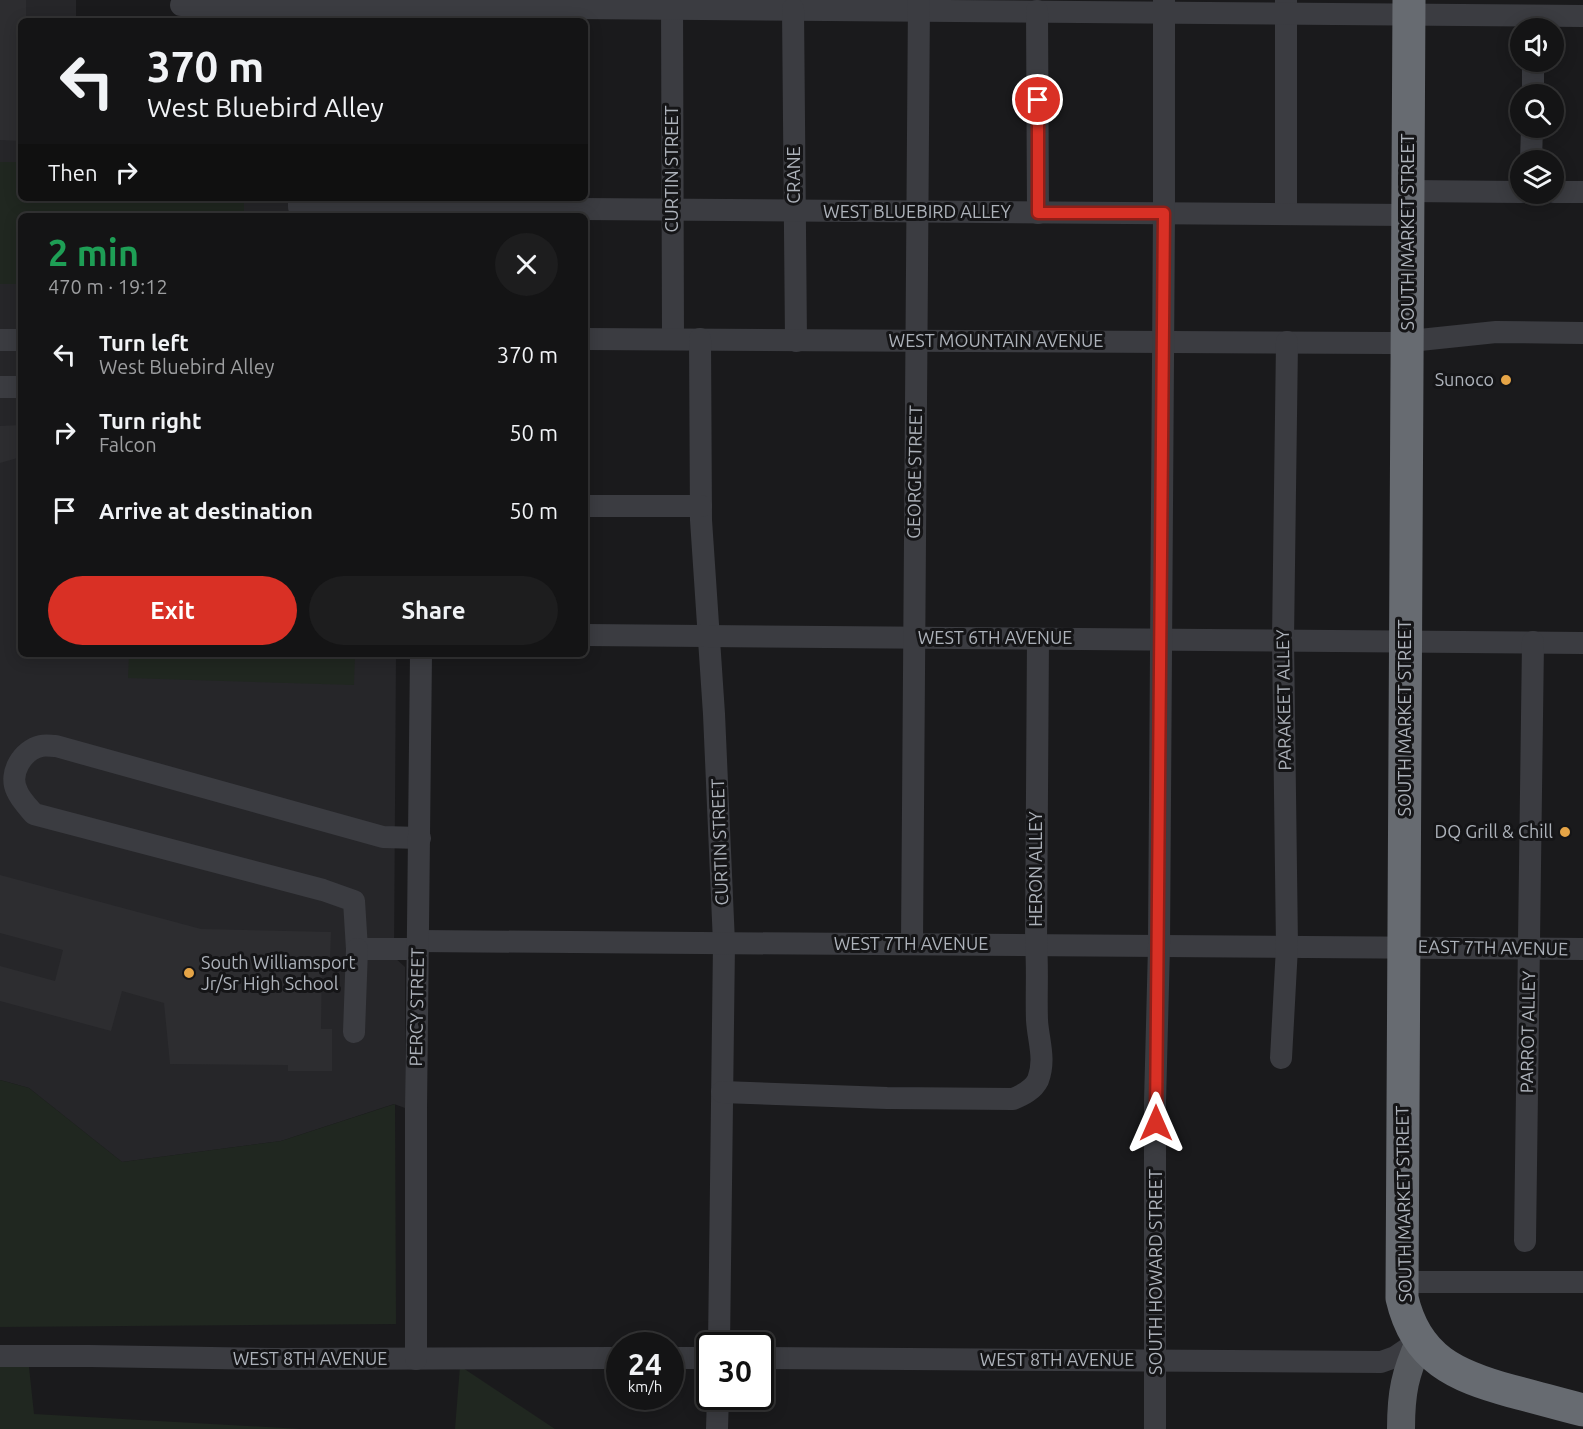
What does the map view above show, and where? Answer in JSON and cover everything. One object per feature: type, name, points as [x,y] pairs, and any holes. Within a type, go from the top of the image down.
[{"type":"highway","name":"SOUTH MARKET STREET","points":[[1409,7],[1401,1282],[1406,1313],[1420,1340],[1440,1362],[1466,1377],[1583,1410]]},
{"type":"main road","points":[[1401,1429],[1404,1381],[1420,1340]]},
{"type":"street","points":[[181,9],[304,13],[426,9],[550,14],[672,4],[793,9],[919,5],[1037,11],[1164,6],[1286,6],[1409,7],[1510,19]]},
{"type":"street","name":"CURTIN STREET","points":[[672,4],[674,339]]},
{"type":"street","name":"GEORGE STREET","points":[[912,944],[919,5]]},
{"type":"street","name":"SOUTH HOWARD STREET","points":[[1155,1429],[1155,1103],[1159,946],[1164,6]]},
{"type":"street","points":[[1286,6],[1286,214]]},
{"type":"street","name":"CRANE","points":[[793,9],[796,341]]},
{"type":"street","points":[[1037,11],[1038,213]]},
{"type":"street","points":[[1564,18],[1583,16]]},
{"type":"street","points":[[1564,192],[1583,192]]},
{"type":"street","name":"WEST BLUEBIRD ALLEY","points":[[299,201],[299,207],[1286,214],[1510,193]]},
{"type":"street","name":"WEST MOUNTAIN AVENUE","points":[[588,339],[1391,343],[1496,332],[1583,333]]},
{"type":"street","name":"CURTIN STREET","points":[[700,339],[701,506],[714,714],[724,943],[719,1332]]},
{"type":"street","points":[[0,340],[18,340]]},
{"type":"street","name":"PARAKEET ALLEY","points":[[1281,1058],[1287,947],[1283,640],[1287,342]]},
{"type":"street","points":[[0,387],[18,387]]},
{"type":"street","points":[[588,506],[701,506]]},
{"type":"street","name":"WEST 6TH AVENUE","points":[[588,635],[1583,643]]},
{"type":"street","name":"HERON ALLEY","points":[[722,1092],[887,1098],[1013,1099],[1026,1093],[1037,1082],[1041,1069],[1041,1041],[1037,1022],[1036,945],[1038,639]]},
{"type":"street","name":"PARROT ALLEY","points":[[1525,1241],[1533,642]]},
{"type":"street","name":"PERCY STREET","points":[[416,1359],[422,657]]},
{"type":"street","points":[[354,1032],[357,949],[354,901],[323,890],[34,814],[17,792],[14,775],[18,765],[32,750],[42,746],[56,746],[383,837],[420,838]]},
{"type":"street","name":"WEST 7TH AVENUE","points":[[357,949],[418,945],[724,943],[1403,947]]},
{"type":"street","name":"EAST 7TH AVENUE","points":[[1403,947],[1583,949]]},
{"type":"street","points":[[1401,1282],[1583,1282]]},
{"type":"street","name":"WEST 8TH AVENUE","points":[[774,1358],[1381,1362],[1395,1357],[1420,1340]]},
{"type":"street","name":"WEST 8TH AVENUE","points":[[0,1356],[606,1359]]},
{"type":"street","points":[[717,1429],[718,1410]]},
{"type":"shaded area","points":[[0,0],[76,0],[76,18],[18,18],[18,201],[294,201],[293,213],[18,213],[18,657],[396,657],[394,957],[405,967],[405,1108],[394,1104],[281,1141],[122,1162],[29,1088],[0,1080]]},
{"type":"shaded area","points":[[0,162],[18,162],[18,201],[244,201],[244,213],[18,213],[18,284],[0,284]]},
{"type":"shaded area","points":[[129,657],[355,657],[354,685],[128,678]]},
{"type":"shaded area","points":[[0,1080],[29,1088],[122,1162],[281,1141],[395,1104],[396,1324],[0,1327]]},
{"type":"shaded area","points":[[0,1365],[29,1367],[34,1414],[301,1429],[0,1429]]},
{"type":"shaded area","points":[[460,1366],[555,1429],[455,1429]]},
{"type":"building","points":[[0,0],[26,0],[26,18],[18,18],[18,141],[0,140]]},
{"type":"building","points":[[18,425],[18,458],[0,463],[0,426]]},
{"type":"building","name":"South Williamsport Jr/Sr High School","points":[[0,875],[201,929],[331,932],[330,960],[322,959],[321,1029],[332,1029],[332,1071],[288,1071],[288,1065],[170,1064],[164,1003],[122,991],[111,1031],[0,1001],[0,966],[55,981],[63,950],[0,933]]},
{"type":"place","name":"Sunoco","points":[[1506,380]]},
{"type":"place","name":"DQ Grill & Chill","points":[[1565,832]]},
{"type":"place","name":"South Williamsport Jr/Sr High School","points":[[189,973]]},
{"type":"route","points":[[1038,100],[1038,213],[1164,213],[1156,1123]]}]
